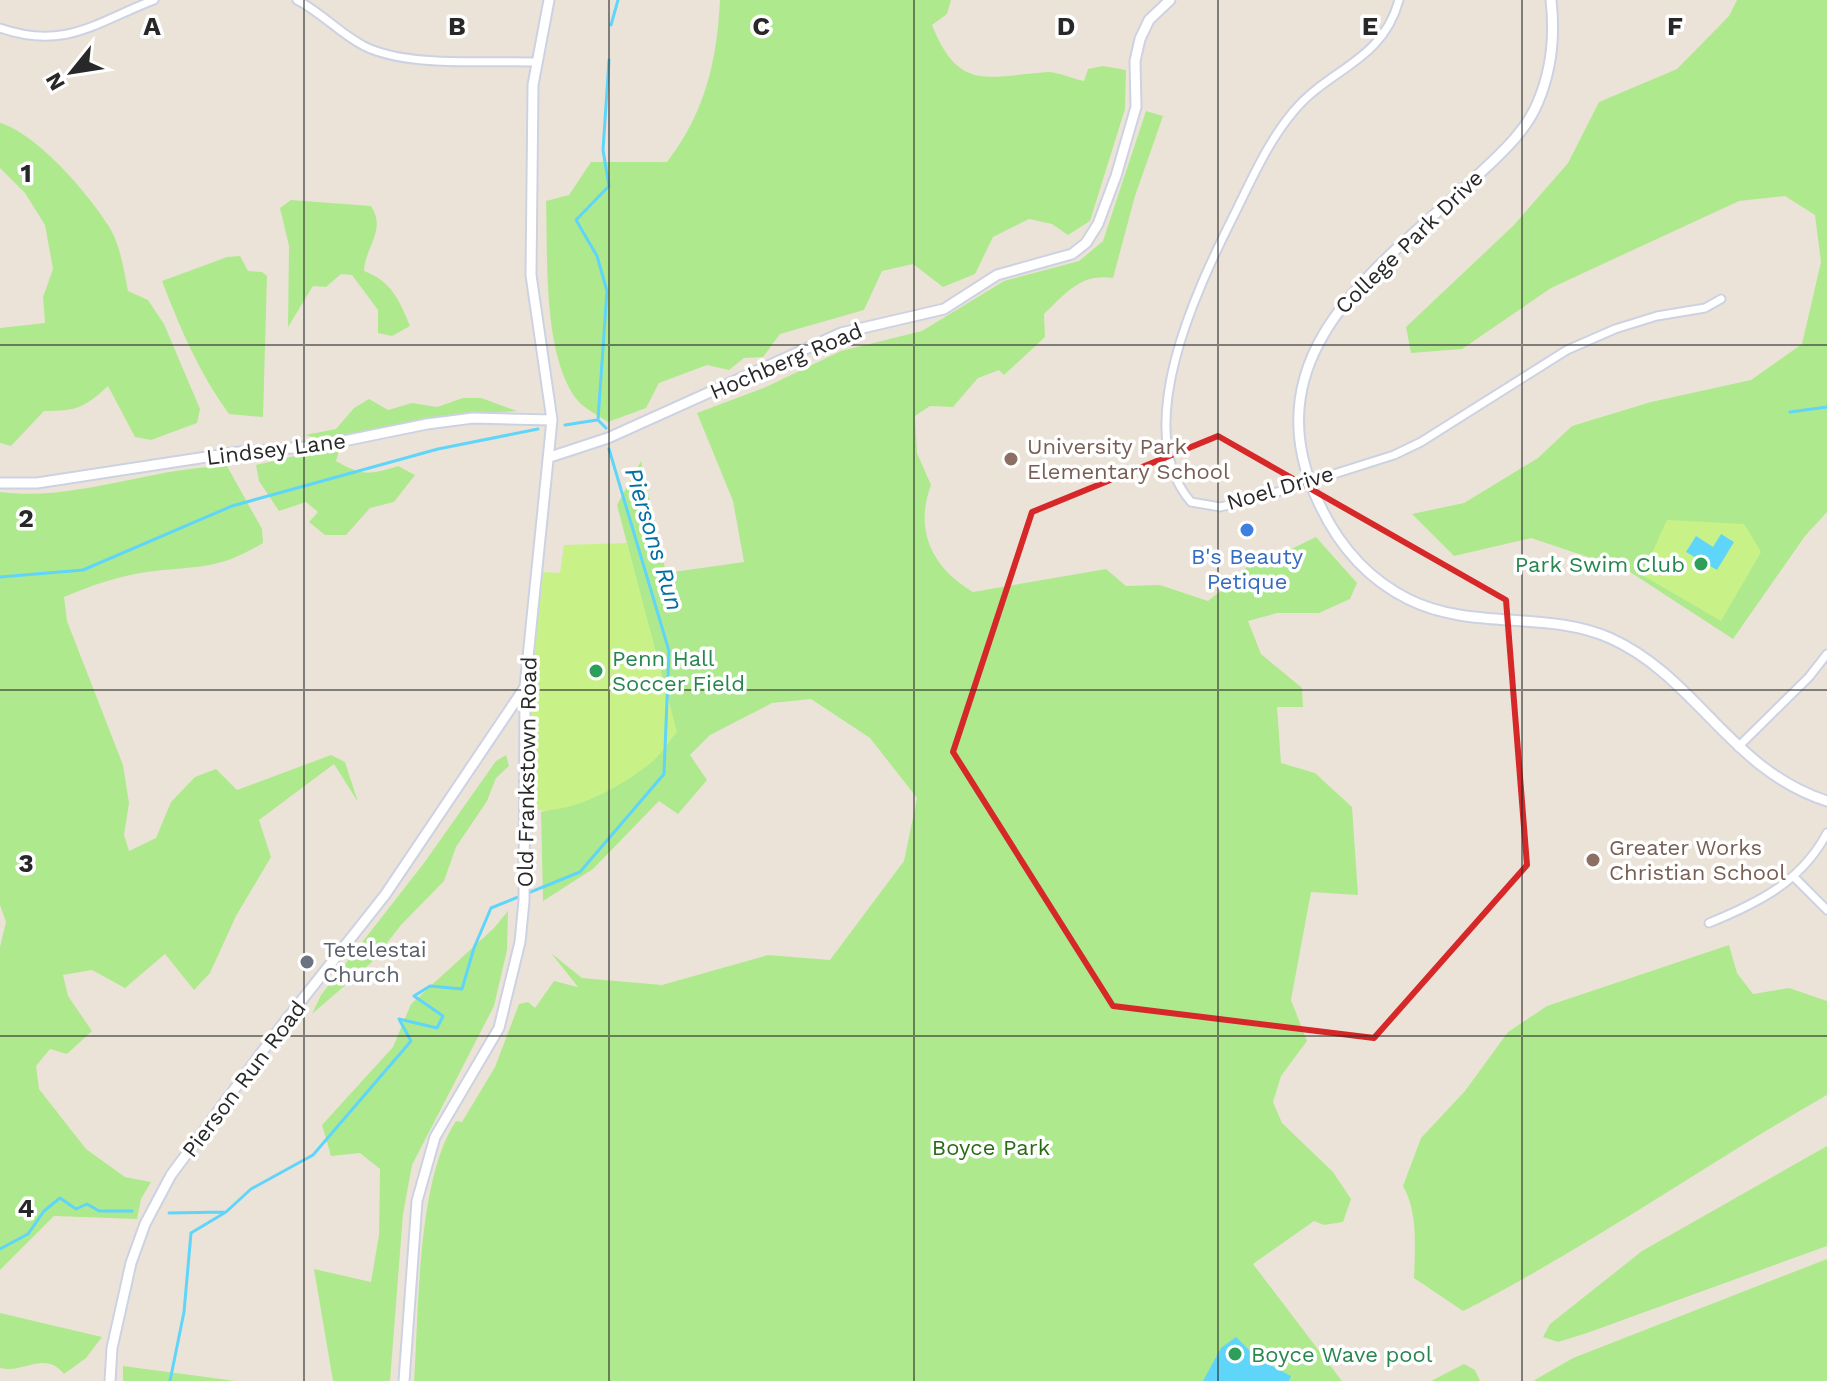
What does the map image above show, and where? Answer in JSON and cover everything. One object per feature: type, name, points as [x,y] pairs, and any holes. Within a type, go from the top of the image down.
[{"type":"street","points":[[0,28],[53,36],[92,29],[154,0]]},
{"type":"street","points":[[297,0],[361,45],[379,52],[404,57],[537,62]]},
{"type":"street","name":"Old Frankstown Road","points":[[404,1381],[417,1201],[435,1137],[499,1028],[520,942],[525,889],[525,687],[552,420],[531,275],[531,124],[537,62],[549,0]]},
{"type":"street","name":"Hochberg Road","points":[[550,457],[608,438],[841,333],[944,309],[997,275],[1072,254],[1086,243],[1098,224],[1116,176],[1136,107],[1135,61],[1140,39],[1149,20],[1170,0]]},
{"type":"street","name":"Noel Drive","points":[[1399,0],[1394,18],[1373,50],[1297,107],[1277,132],[1202,278],[1172,371],[1167,427],[1170,469],[1176,486],[1191,502],[1220,507],[1394,455],[1421,442],[1522,375],[1579,345],[1615,329],[1657,316],[1705,308],[1721,299]]},
{"type":"street","name":"College Park Drive","points":[[1551,0],[1551,57],[1538,103],[1523,127],[1495,159],[1349,295],[1322,332],[1307,368],[1301,404],[1301,445],[1309,481],[1326,520],[1346,551],[1391,589],[1433,610],[1560,623],[1611,639],[1661,671],[1758,767],[1783,783],[1827,801]]},
{"type":"street","name":"Lindsey Lane","points":[[0,483],[37,483],[239,452],[319,446],[473,418],[552,420]]},
{"type":"street","points":[[1738,747],[1809,677],[1827,654]]},
{"type":"street","name":"Pierson Run Road","points":[[110,1381],[112,1348],[131,1263],[145,1224],[171,1175],[279,1029],[385,895],[525,687]]},
{"type":"street","points":[[1709,923],[1748,907],[1794,877],[1818,850],[1827,833]]},
{"type":"street","points":[[1794,877],[1827,910]]},
{"type":"highlighted area","points":[[1218,436],[1506,600],[1527,865],[1374,1038],[1113,1006],[953,752],[1032,512]]},
{"type":"green space","points":[[720,0],[951,0],[947,14],[932,25],[942,47],[953,62],[965,71],[992,77],[1052,72],[1084,81],[1088,69],[1103,66],[1126,70],[1125,109],[1090,221],[1068,235],[1052,224],[1029,219],[993,237],[975,274],[943,287],[913,264],[882,271],[864,310],[780,334],[763,357],[744,358],[729,370],[707,365],[659,383],[646,408],[608,422],[578,401],[566,382],[558,359],[549,305],[546,201],[569,195],[591,162],[667,162],[691,125],[707,86],[716,44]]},
{"type":"green space","points":[[1737,0],[1827,0],[1827,512],[1805,536],[1733,639],[1627,570],[1531,538],[1454,556],[1412,514],[1464,503],[1538,458],[1572,426],[1651,402],[1751,380],[1802,344],[1821,262],[1815,215],[1785,196],[1739,201],[1551,288],[1462,349],[1411,353],[1406,327],[1514,225],[1568,163],[1599,102],[1677,69],[1729,16]]},
{"type":"green space","name":"Boyce Park","points":[[1146,111],[1163,116],[1135,196],[1113,278],[1092,279],[1067,292],[1044,314],[1045,337],[1004,375],[999,370],[978,378],[953,407],[930,406],[915,416],[917,453],[931,485],[926,502],[926,532],[937,559],[973,592],[1106,569],[1126,586],[1160,585],[1208,601],[1236,579],[1257,555],[1283,553],[1316,537],[1357,583],[1350,599],[1319,613],[1277,613],[1248,621],[1261,654],[1302,688],[1303,707],[1277,707],[1281,763],[1315,773],[1352,807],[1358,895],[1311,892],[1291,1000],[1307,1041],[1281,1076],[1273,1102],[1282,1123],[1333,1172],[1351,1199],[1343,1222],[1324,1225],[1314,1221],[1253,1264],[1342,1381],[414,1381],[422,1246],[434,1176],[443,1146],[456,1121],[462,1122],[495,1067],[519,1004],[528,1002],[535,1008],[554,981],[578,987],[551,953],[582,978],[662,985],[768,955],[830,960],[904,861],[917,798],[870,738],[811,699],[772,703],[710,735],[690,755],[707,780],[678,814],[659,801],[593,869],[543,901],[541,812],[600,793],[632,776],[676,732],[617,505],[641,461],[666,573],[744,562],[733,501],[697,413],[766,387],[841,351],[922,331],[1004,281],[1079,261],[1103,241]]},
{"type":"green space","points":[[0,123],[45,151],[75,181],[108,225],[119,248],[128,291],[148,300],[164,324],[200,409],[197,423],[151,440],[135,437],[108,386],[79,407],[44,411],[11,446],[0,443],[0,328],[45,323],[43,297],[53,269],[45,225],[25,193],[0,168]]},
{"type":"green space","points":[[291,200],[371,206],[377,223],[364,271],[388,286],[410,326],[392,336],[378,333],[378,310],[352,275],[341,274],[326,287],[313,286],[288,327],[289,246],[280,208]]},
{"type":"green space","points":[[240,256],[248,271],[262,272],[267,276],[263,417],[229,414],[191,350],[162,281],[227,257]]},
{"type":"green space","points":[[463,398],[481,398],[517,411],[426,418],[324,440],[305,435],[336,429],[354,408],[369,399],[388,410],[412,403],[437,407]]},
{"type":"green space","points":[[339,451],[336,461],[360,472],[398,466],[415,475],[394,502],[370,508],[346,535],[325,535],[309,522],[318,512],[306,502],[279,511],[259,481],[256,465],[308,453]]},
{"type":"green space","points":[[227,466],[262,529],[263,543],[222,562],[131,575],[64,597],[67,621],[123,765],[129,803],[124,835],[129,851],[156,838],[171,802],[195,777],[216,769],[237,790],[331,755],[345,762],[358,802],[334,764],[259,820],[271,857],[236,916],[210,973],[194,990],[165,954],[125,988],[92,970],[63,975],[68,996],[92,1031],[67,1054],[50,1049],[36,1066],[39,1089],[86,1149],[125,1177],[151,1182],[141,1199],[137,1219],[54,1216],[0,1270],[0,947],[6,922],[0,905],[0,492],[57,492],[170,472]]},
{"type":"green space","name":"Park Swim Club","points":[[1667,520],[1744,524],[1761,552],[1721,621],[1642,575]]},
{"type":"green space","name":"Penn Hall Soccer Field","points":[[627,543],[677,732],[653,761],[594,798],[559,809],[528,808],[529,688],[543,572],[560,573],[564,545]]},
{"type":"green space","points":[[506,755],[509,766],[496,778],[487,801],[456,847],[444,881],[401,925],[372,962],[312,1014],[321,995],[424,863],[496,761]]},
{"type":"green space","points":[[508,911],[507,950],[494,1006],[412,1165],[403,1214],[390,1381],[333,1381],[314,1269],[371,1282],[379,1235],[380,1169],[360,1153],[331,1156],[322,1125],[393,1047],[411,1004],[494,928]]},
{"type":"green space","points":[[1729,945],[1737,973],[1753,994],[1789,988],[1827,1001],[1827,1095],[1556,1260],[1463,1311],[1414,1278],[1413,1219],[1403,1186],[1421,1138],[1465,1091],[1508,1032],[1547,1006]]},
{"type":"green space","points":[[1827,1146],[1827,1246],[1587,1333],[1558,1342],[1543,1337],[1550,1324],[1642,1251]]},
{"type":"green space","points":[[1827,1259],[1827,1381],[1533,1381],[1573,1358]]},
{"type":"green space","points":[[0,1313],[102,1337],[86,1358],[64,1374],[57,1367],[42,1363],[0,1368]]},
{"type":"green space","points":[[1464,1364],[1475,1370],[1480,1381],[1431,1381]]},
{"type":"green space","points":[[123,1366],[236,1381],[123,1381]]},
{"type":"water","points":[[1721,534],[1734,542],[1717,570],[1686,552],[1696,536],[1713,547]]},
{"type":"water","name":"Boyce Wave pool","points":[[1236,1337],[1258,1359],[1291,1376],[1289,1381],[1203,1381],[1221,1348]]},
{"type":"waterway","name":"Piersons Run","points":[[611,25],[618,0]]},
{"type":"waterway","name":"Piersons Run","points":[[606,428],[598,420],[607,291],[597,256],[576,220],[609,186],[603,150],[609,60]]},
{"type":"waterway","points":[[1790,412],[1827,407]]},
{"type":"waterway","points":[[565,425],[597,420]]},
{"type":"waterway","points":[[0,577],[83,570],[232,506],[438,449],[538,429]]},
{"type":"waterway","name":"Piersons Run","points":[[170,1381],[184,1312],[191,1233],[226,1212],[251,1189],[313,1155],[411,1041],[399,1019],[437,1028],[443,1016],[414,996],[430,986],[462,989],[474,948],[491,908],[580,872],[664,774],[669,651],[609,449]]},
{"type":"waterway","points":[[0,1249],[28,1234],[44,1211],[60,1198],[76,1209],[87,1204],[99,1211],[132,1211]]},
{"type":"waterway","points":[[169,1213],[226,1212]]},
{"type":"place","name":"University Park Elementary School","points":[[1011,459]]},
{"type":"place","name":"B's Beauty Petique","points":[[1247,530]]},
{"type":"place","name":"Park Swim Club","points":[[1701,564]]},
{"type":"place","name":"Penn Hall Soccer Field","points":[[596,671]]},
{"type":"place","name":"Greater Works Christian School","points":[[1593,860]]},
{"type":"place","name":"Tetelestai Church","points":[[307,962]]},
{"type":"place","name":"Boyce Wave pool","points":[[1235,1354]]}]
